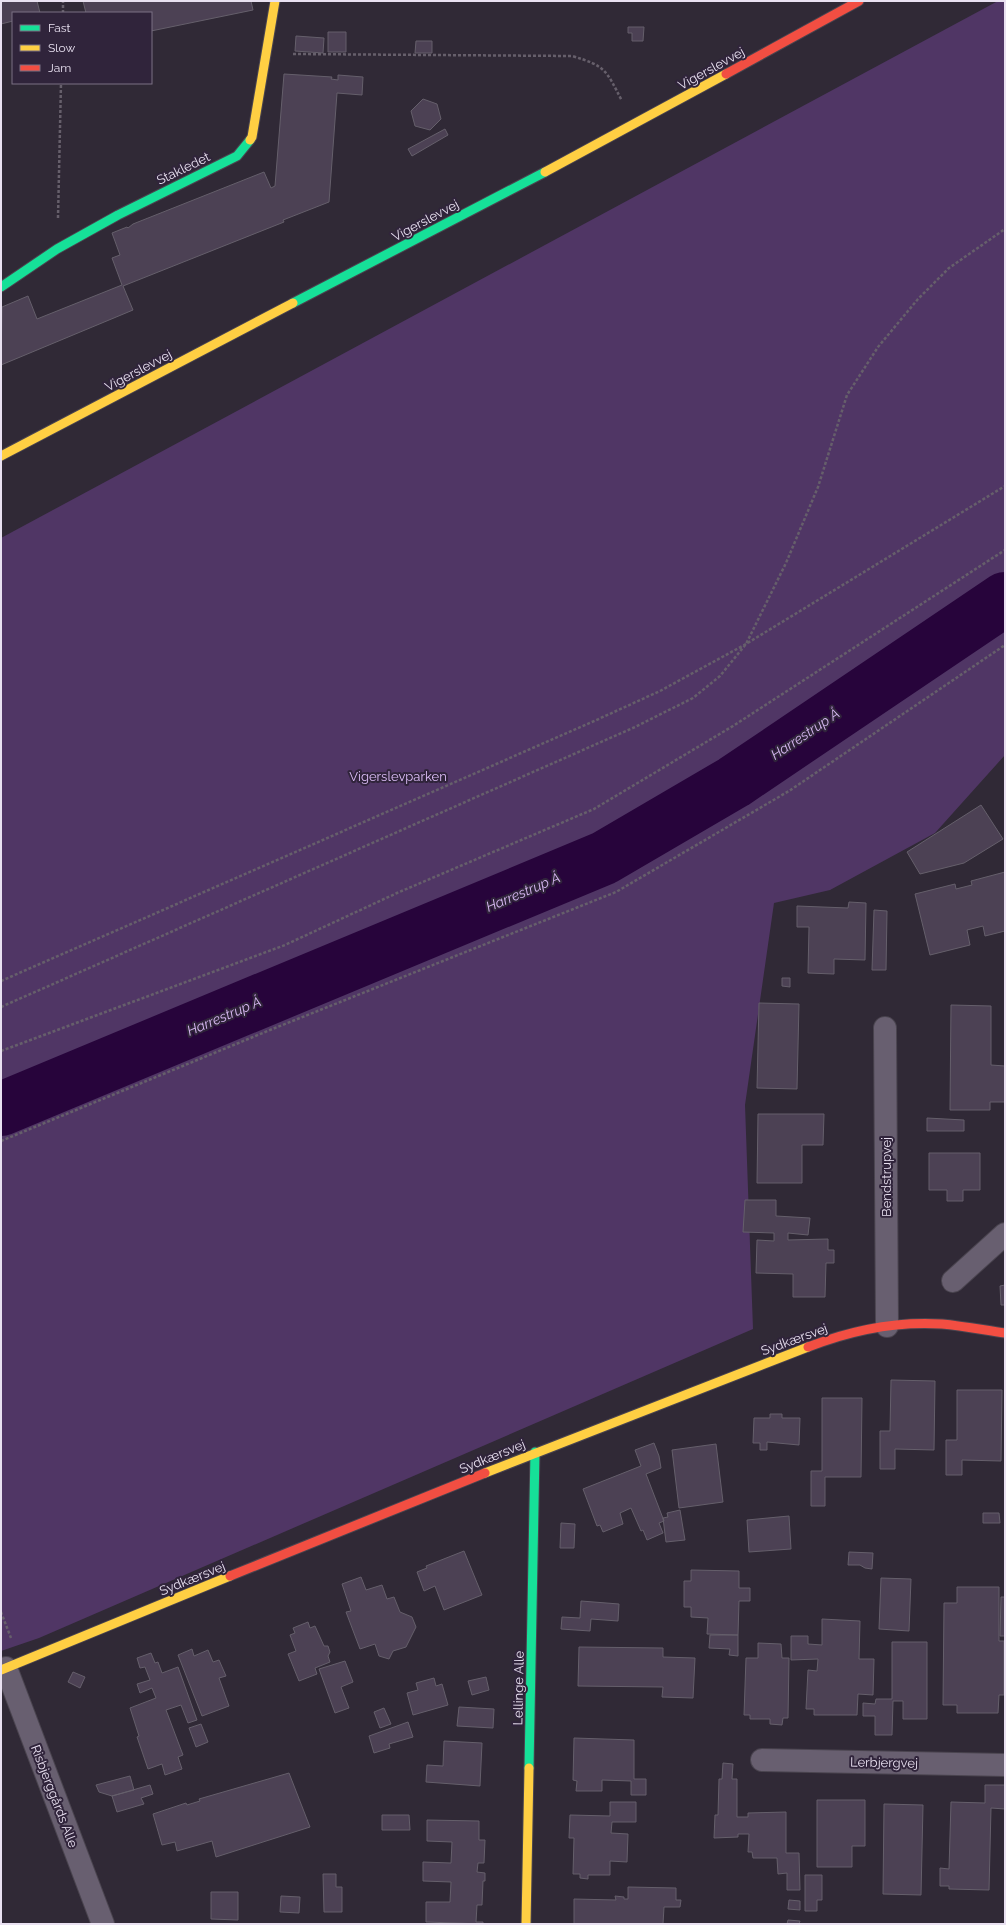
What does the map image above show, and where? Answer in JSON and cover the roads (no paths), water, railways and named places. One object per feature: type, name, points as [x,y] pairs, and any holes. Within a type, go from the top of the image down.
[{"type":"street","name":"Stakledet","points":[[1,287],[57,249],[118,215],[237,156],[252,137],[274,1]]},
{"type":"street","name":"Vigerslevvej","points":[[1,456],[634,125],[859,1]]},
{"type":"street","name":"Bendstrupvej","points":[[885,1028],[887,1326]]},
{"type":"street","points":[[953,1280],[1005,1234]]},
{"type":"street","name":"Sydkærsvej","points":[[3,1669],[535,1452],[829,1339],[887,1326],[941,1324],[1005,1333]]},
{"type":"street","name":"Lellinge Alle","points":[[526,1924],[535,1452]]},
{"type":"street","name":"Risbjerggårds Alle","points":[[3,1669],[103,1924]]},
{"type":"street","name":"Lerbjergvej","points":[[762,1760],[1005,1765]]},
{"type":"waterway","name":"Harrestrup Å","points":[[1,1109],[604,858],[734,782],[1005,599]]},
{"type":"park label","name":"Vigerslevparken","points":[[398,776]]}]
